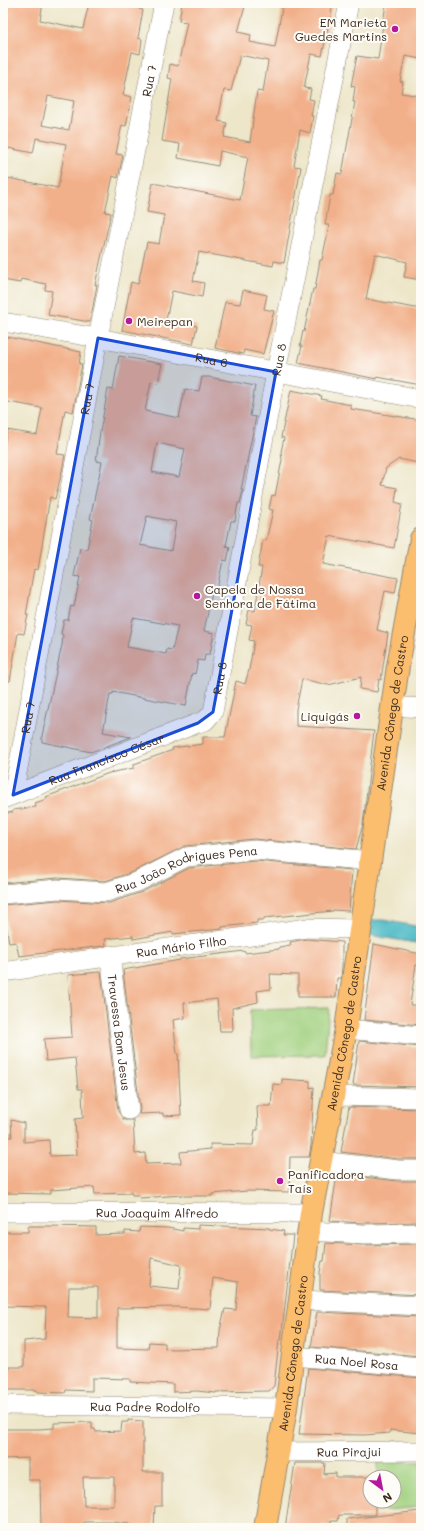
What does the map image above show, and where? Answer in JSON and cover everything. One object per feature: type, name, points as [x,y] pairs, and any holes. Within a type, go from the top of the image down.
[{"type":"main road","name":"Avenida Cônego de Castro","points":[[265,1528],[286,1408],[310,1222],[320,1161],[335,1096],[346,1029],[392,706],[421,539]]},
{"type":"street","name":"Rua 7","points":[[8,797],[164,3]]},
{"type":"street","name":"Rua 8","points":[[210,717],[214,708],[276,372],[348,3]]},
{"type":"street","name":"Rua 6","points":[[3,322],[98,338],[421,399]]},
{"type":"street","points":[[392,706],[421,708]]},
{"type":"street","name":"Rua Francisco César","points":[[8,797],[210,717]]},
{"type":"street","name":"Rua João Rodrigues Pena","points":[[3,894],[58,889],[106,892],[137,882],[186,857],[255,850],[371,861]]},
{"type":"street","name":"Rua Mário Filho","points":[[3,972],[110,955],[307,928],[360,929]]},
{"type":"street","name":"Travessa Bom Jesus","points":[[110,955],[129,1110]]},
{"type":"street","points":[[346,1029],[421,1036]]},
{"type":"street","points":[[335,1096],[421,1098]]},
{"type":"street","points":[[320,1161],[398,1170],[421,1170]]},
{"type":"street","name":"Rua Joaquim Alfredo","points":[[3,1212],[310,1222],[363,1234],[421,1233]]},
{"type":"street","points":[[300,1300],[421,1306]]},
{"type":"street","name":"Rua Noel Rosa","points":[[293,1356],[421,1367]]},
{"type":"street","name":"Rua Padre Rodolfo","points":[[3,1405],[286,1408]]},
{"type":"street","name":"Rua Pirajui","points":[[278,1452],[421,1451]]},
{"type":"highlighted area","points":[[98,338],[276,372],[213,712],[198,723],[13,795]]},
{"type":"green space","points":[[329,1008],[325,1055],[251,1056],[250,1010]]},
{"type":"green space","points":[[378,1461],[421,1462],[421,1507],[402,1509],[402,1469],[378,1469]]},
{"type":"green space","points":[[377,1509],[399,1509],[377,1511]]},
{"type":"water","points":[[371,920],[383,920],[421,927],[421,944],[369,935]]},
{"type":"building","points":[[3,3],[43,3],[40,20],[83,29],[89,3],[140,3],[139,9],[143,10],[138,38],[142,39],[140,54],[132,52],[123,95],[132,97],[126,126],[122,125],[116,154],[123,155],[118,178],[113,176],[105,212],[111,213],[95,285],[97,285],[90,322],[48,315],[52,291],[45,290],[46,284],[21,279],[20,283],[3,280],[3,177],[58,188],[66,144],[36,138],[33,153],[3,147]],"holes":[[[48,96],[74,101],[69,130],[42,125]]]},
{"type":"building","points":[[182,3],[246,3],[238,32],[251,35],[250,42],[275,47],[283,3],[333,3],[322,56],[311,54],[304,88],[311,89],[309,99],[314,100],[311,116],[313,116],[310,133],[300,130],[294,166],[301,167],[284,263],[274,261],[273,266],[199,252],[193,281],[204,283],[202,297],[172,291],[166,320],[197,326],[193,344],[122,330],[131,282],[138,284],[147,242],[159,244],[164,215],[147,212],[153,183],[240,200],[248,157],[220,151],[218,166],[178,158],[180,144],[162,141],[172,79],[168,78],[170,64],[178,66],[187,22],[179,21]],"holes":[[[240,55],[268,61],[263,92],[257,91],[250,142],[224,137],[227,123],[218,121],[224,90],[231,91]]]},
{"type":"building","points":[[386,3],[421,3],[421,59],[405,56],[400,81],[403,82],[401,93],[421,96],[421,280],[404,277],[407,262],[375,254],[366,299],[421,309],[421,385],[377,377],[377,379],[298,363],[302,346],[300,346],[303,331],[304,332],[313,289],[315,289],[320,260],[322,260],[328,231],[329,225],[325,225],[330,195],[333,195],[337,173],[342,174],[355,102],[353,102],[355,87],[351,86],[357,56],[378,59]]},
{"type":"building","points":[[243,290],[267,295],[264,309],[274,311],[263,354],[244,350],[243,354],[215,348],[225,302],[240,304]]},
{"type":"building","points":[[3,336],[81,352],[79,364],[82,364],[73,412],[65,410],[57,454],[65,455],[62,471],[55,499],[50,497],[38,570],[34,569],[24,634],[18,633],[10,681],[3,681],[3,451],[7,430],[37,435],[42,408],[3,401]]},
{"type":"building","points":[[119,356],[162,364],[158,383],[151,382],[145,411],[179,418],[185,389],[199,391],[202,377],[209,377],[255,386],[250,416],[256,417],[241,490],[243,490],[240,503],[238,503],[235,521],[231,521],[226,546],[230,547],[227,561],[223,560],[217,589],[213,588],[204,631],[214,633],[210,654],[205,654],[204,661],[198,660],[195,674],[192,673],[186,706],[113,692],[113,694],[110,694],[103,732],[131,737],[91,752],[42,742],[42,736],[62,645],[63,635],[61,634],[64,620],[68,620],[71,606],[74,607],[80,577],[74,576],[80,548],[87,549],[93,520],[90,519],[102,462],[96,461],[100,432],[108,389],[113,390]],"holes":[[[157,443],[185,449],[179,477],[152,472]],[[147,516],[176,522],[171,551],[140,545]],[[133,618],[178,626],[172,650],[167,649],[166,654],[127,647]]]},
{"type":"building","points":[[291,390],[322,396],[321,399],[351,405],[351,409],[421,420],[421,448],[418,463],[399,459],[386,468],[382,485],[397,488],[395,502],[402,504],[394,548],[329,536],[323,564],[398,578],[395,593],[385,591],[377,630],[388,633],[381,680],[379,679],[377,692],[360,689],[361,677],[328,685],[302,679],[296,709],[296,726],[374,731],[363,824],[356,849],[254,839],[185,846],[133,872],[105,881],[57,878],[3,883],[3,814],[13,812],[13,810],[36,807],[35,803],[47,799],[46,797],[109,773],[134,768],[134,764],[173,750],[172,748],[203,744],[203,737],[225,737],[236,681],[245,684],[249,670],[254,641],[249,640],[252,625],[246,624],[249,610],[255,611],[262,567],[258,567],[263,540],[266,541],[273,510],[269,509],[272,495],[275,496],[282,460],[281,452],[284,438],[281,437]]},
{"type":"building","points":[[255,861],[352,870],[349,911],[333,910],[264,918],[264,920],[257,920],[257,923],[222,927],[222,929],[173,934],[173,932],[133,939],[133,936],[105,939],[106,945],[103,946],[19,956],[16,942],[9,943],[3,905],[58,900],[109,903],[142,892],[189,868]]},
{"type":"building","points":[[306,939],[342,942],[341,978],[337,978],[336,997],[298,997],[298,975],[270,974],[271,989],[257,991],[258,1002],[232,1008],[233,1031],[220,1031],[217,999],[184,1003],[185,1018],[173,1020],[178,1054],[181,1115],[163,1116],[163,1113],[139,1114],[140,1109],[123,970],[180,959],[244,951],[245,953],[279,949],[279,947],[291,945],[290,942]]},
{"type":"building","points":[[374,944],[421,954],[421,966],[416,965],[410,1005],[421,1005],[421,1025],[364,1020]]},
{"type":"building","points":[[101,972],[118,1111],[124,1120],[133,1120],[135,1154],[145,1153],[146,1164],[181,1163],[180,1152],[211,1149],[210,1144],[253,1145],[255,1130],[258,1130],[257,1106],[271,1106],[273,1084],[282,1085],[282,1079],[310,1081],[310,1088],[314,1087],[309,1157],[290,1157],[289,1192],[247,1191],[212,1194],[212,1196],[183,1195],[140,1198],[139,1195],[132,1195],[132,1193],[95,1194],[94,1187],[51,1190],[51,1194],[3,1193],[3,1137],[12,1137],[11,1120],[24,1123],[24,1142],[49,1140],[50,1156],[77,1155],[75,1119],[83,1118],[82,1089],[78,1089],[75,1058],[46,1061],[44,1039],[72,1037],[68,975]]},
{"type":"building","points":[[359,1041],[421,1047],[421,1087],[353,1085]]},
{"type":"building","points":[[349,1107],[421,1109],[421,1159],[399,1159],[341,1152]]},
{"type":"building","points":[[337,1174],[397,1181],[421,1181],[421,1222],[363,1223],[330,1221]]},
{"type":"building","points":[[198,1225],[269,1228],[284,1231],[283,1235],[293,1235],[281,1340],[279,1340],[274,1386],[269,1391],[216,1393],[197,1391],[173,1392],[173,1384],[130,1382],[130,1379],[92,1378],[92,1391],[66,1390],[65,1393],[37,1392],[37,1390],[3,1390],[3,1367],[24,1367],[24,1341],[45,1339],[46,1307],[3,1306],[3,1232],[28,1232],[28,1226],[96,1227],[96,1235],[125,1234],[125,1231],[139,1232],[140,1227],[168,1228],[183,1231],[183,1228],[198,1229]],"holes":[[[151,1258],[181,1265],[179,1289],[149,1286]],[[213,1278],[238,1282],[236,1310],[225,1309],[220,1330],[219,1348],[171,1349],[165,1348],[165,1343],[149,1342],[148,1349],[117,1348],[117,1308],[178,1307],[210,1309]],[[69,1287],[98,1287],[98,1318],[68,1317]]]},
{"type":"building","points":[[326,1243],[363,1245],[421,1244],[421,1295],[320,1290],[320,1272],[322,1261],[324,1261]]},
{"type":"building","points":[[317,1312],[421,1317],[421,1356],[311,1347]]},
{"type":"building","points":[[308,1368],[421,1378],[421,1433],[390,1430],[390,1433],[364,1435],[299,1434]]},
{"type":"building","points":[[128,1420],[143,1421],[143,1472],[162,1472],[162,1506],[155,1506],[154,1528],[129,1528],[129,1524],[112,1522],[84,1522],[84,1528],[41,1528],[40,1480],[28,1480],[28,1458],[3,1459],[3,1429],[54,1428],[54,1423],[92,1422],[92,1429],[95,1429],[96,1432],[121,1431],[122,1422],[128,1422]],"holes":[[[83,1477],[114,1477],[114,1506],[84,1506]]]},
{"type":"building","points":[[295,1463],[325,1463],[324,1474],[336,1473],[336,1477],[362,1477],[362,1509],[375,1509],[375,1515],[339,1515],[338,1521],[331,1521],[331,1526],[322,1525],[321,1528],[285,1528]]},
{"type":"building","points":[[421,1511],[421,1528],[347,1528],[347,1519]]},
{"type":"place","name":"EM Marieta Guedes Martins","points":[[395,29]]},
{"type":"place","name":"Meirepan","points":[[129,321]]},
{"type":"place","name":"Capela de Nossa Senhora de Fátima","points":[[197,596]]},
{"type":"place","name":"Liquigás","points":[[357,716]]},
{"type":"place","name":"Panificadora Taís","points":[[280,1181]]}]
